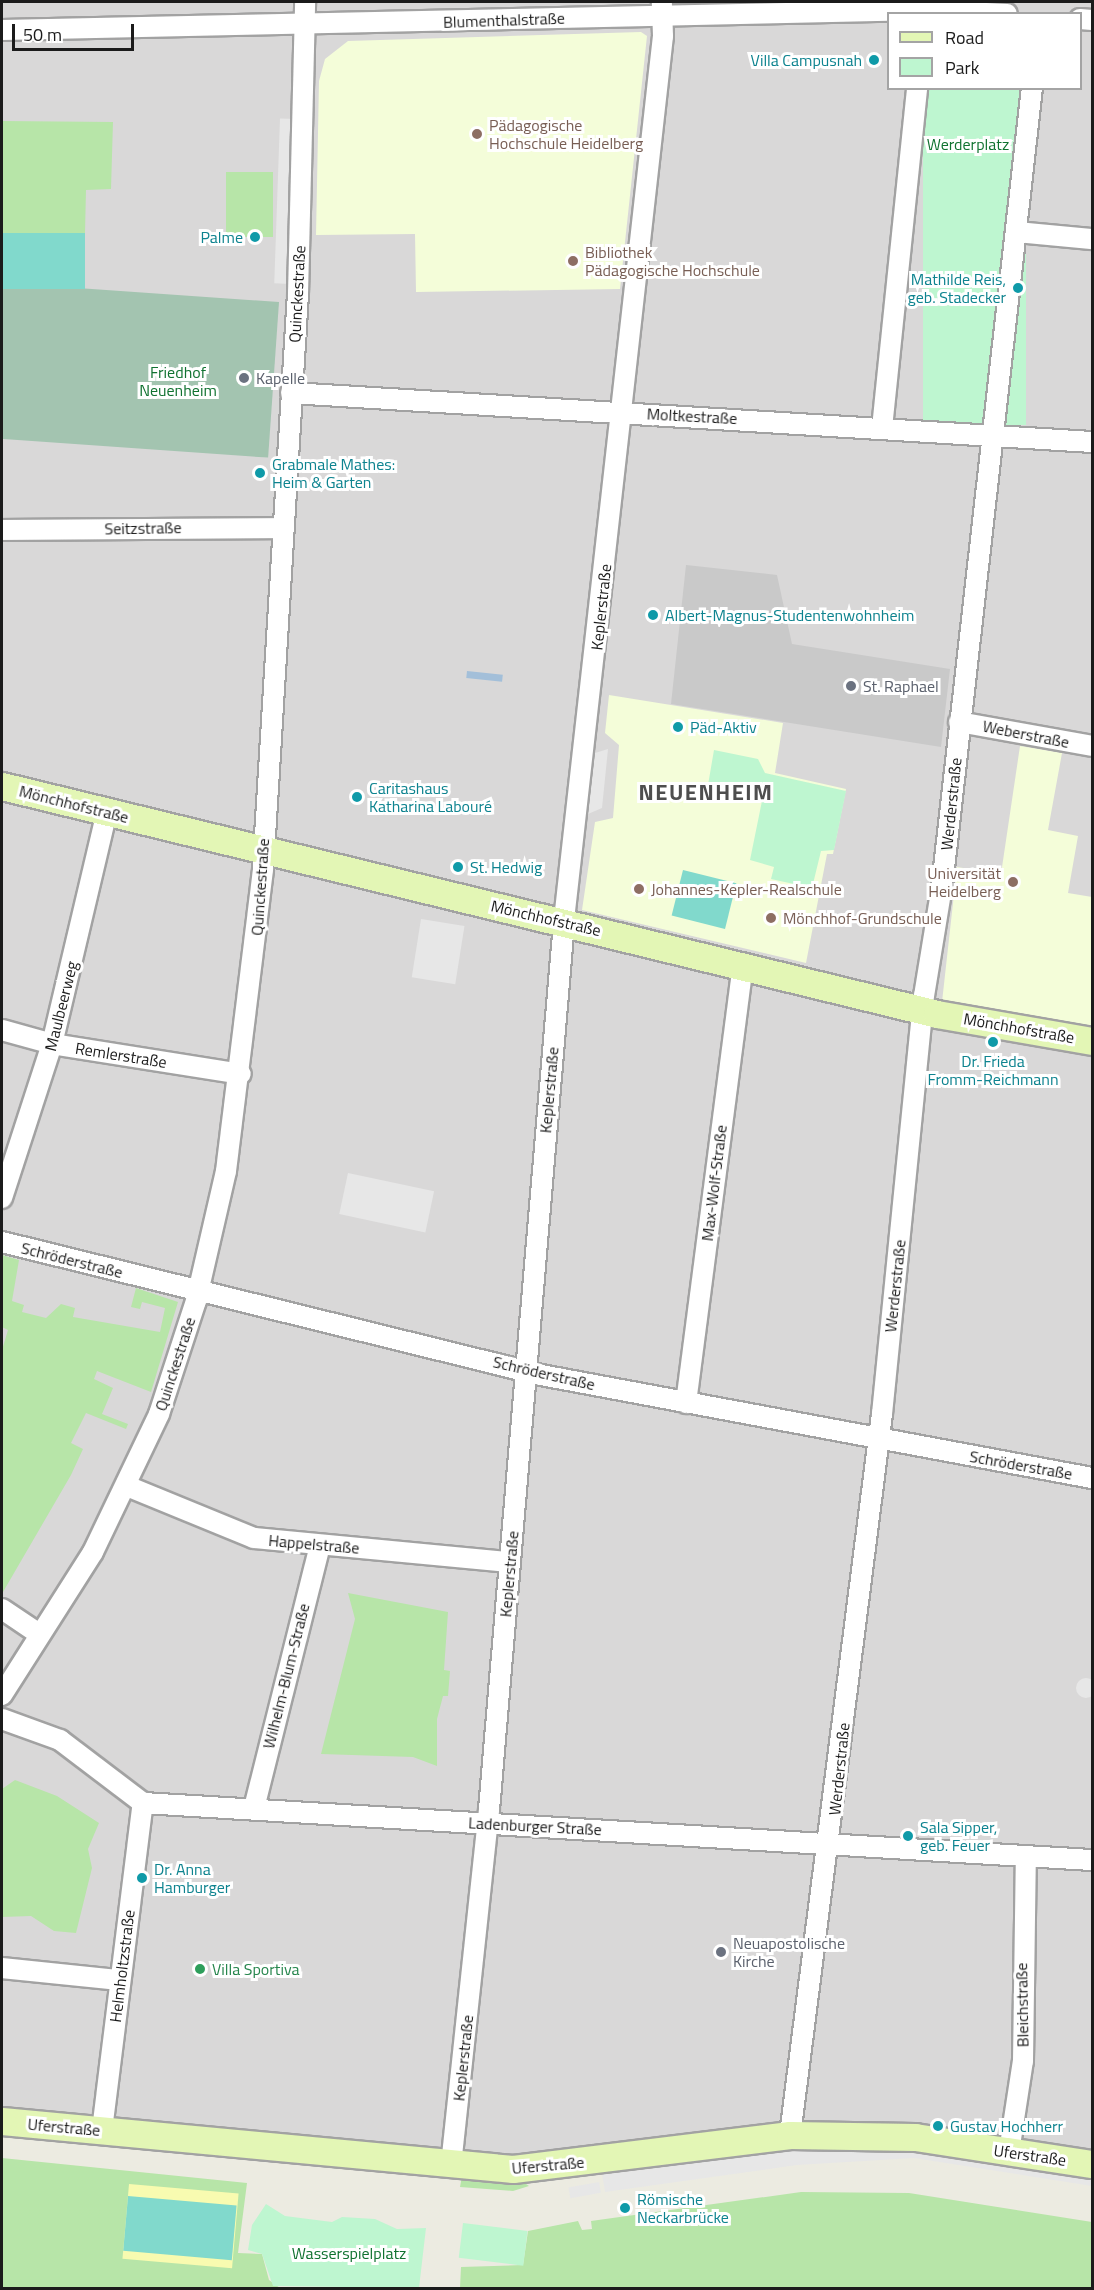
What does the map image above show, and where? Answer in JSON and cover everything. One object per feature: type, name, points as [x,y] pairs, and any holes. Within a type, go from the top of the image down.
[{"type":"street","name":"Quinckestraße","points":[[2,1695],[127,1486],[159,1414],[197,1291],[241,1074],[263,852],[284,528],[305,2]]},
{"type":"street","name":"Blumenthalstraße","points":[[2,30],[305,27],[662,18],[923,8],[979,12]]},
{"type":"street","name":"Keplerstraße","points":[[451,2165],[487,1823],[563,931],[621,419],[662,18]]},
{"type":"street","points":[[882,428],[917,90]]},
{"type":"street","points":[[991,437],[1032,90]]},
{"type":"street","points":[[1016,232],[1092,239]]},
{"type":"street","name":"Moltkestraße","points":[[291,393],[621,419],[882,428],[1092,442]]},
{"type":"street","name":"Werderstraße","points":[[790,2134],[831,1843],[878,1439],[923,1010],[959,722],[991,437]]},
{"type":"street","name":"Seitzstraße","points":[[2,530],[284,528]]},
{"type":"street","name":"Weberstraße","points":[[959,722],[1092,746]]},
{"type":"street","name":"Mönchhofstraße","points":[[2,786],[106,811],[563,931],[743,964],[923,1010],[1092,1041]]},
{"type":"street","name":"Maulbeerweg","points":[[2,1198],[52,1044],[106,811]]},
{"type":"street","name":"Max-Wolf-Straße","points":[[686,1403],[743,964]]},
{"type":"street","name":"Remlerstraße","points":[[2,1030],[52,1044],[241,1074]]},
{"type":"street","name":"Schröderstraße","points":[[2,1242],[525,1377],[686,1403],[1092,1478]]},
{"type":"street","name":"Happelstraße","points":[[127,1486],[234,1532],[320,1545],[510,1562]]},
{"type":"street","name":"Wilhelm-Blum-Straße","points":[[254,1808],[320,1545]]},
{"type":"street","points":[[2,1609],[39,1634]]},
{"type":"street","points":[[2,1719],[60,1740],[143,1803]]},
{"type":"street","name":"Ladenburger Straße","points":[[143,1803],[1092,1860]]},
{"type":"street","name":"Helmholtzstraße","points":[[102,2130],[143,1803]]},
{"type":"street","name":"Bleichstraße","points":[[1009,2152],[1023,2061],[1026,1856]]},
{"type":"street","points":[[2,1968],[119,1980]]},
{"type":"street","name":"Uferstraße","points":[[2,2121],[451,2165],[528,2169],[790,2134],[915,2137],[1092,2164]]},
{"type":"shaded area","points":[[2,2],[1092,2],[1092,2160],[933,2134],[507,2161],[2,2107]]},
{"type":"shaded area","name":"Pädagogische Hochschule Heidelberg","points":[[641,32],[647,36],[620,289],[416,292],[415,234],[316,235],[319,81],[325,59],[348,41]]},
{"type":"shaded area","points":[[280,118],[296,119],[290,284],[274,283]]},
{"type":"shaded area","points":[[2,121],[113,122],[111,189],[86,190],[85,233],[2,233]]},
{"type":"shaded area","points":[[226,172],[273,172],[273,237],[226,237]]},
{"type":"shaded area","points":[[2,233],[85,233],[85,289],[2,289]]},
{"type":"shaded area","points":[[686,565],[777,575],[792,644],[950,669],[941,747],[671,704]]},
{"type":"shaded area","points":[[467,671],[503,675],[502,682],[466,678]]},
{"type":"shaded area","points":[[609,695],[783,723],[775,773],[846,789],[833,854],[827,854],[806,963],[582,910],[595,822],[613,818],[619,745],[605,733]]},
{"type":"shaded area","name":"Universität Heidelberg","points":[[1020,746],[1062,753],[1048,830],[1078,836],[1068,893],[1092,897],[1092,1028],[942,1002],[957,867],[1001,874]]},
{"type":"shaded area","points":[[608,749],[602,808],[588,814],[595,753]]},
{"type":"shaded area","points":[[683,870],[736,883],[725,929],[672,916]]},
{"type":"shaded area","points":[[421,919],[464,926],[455,984],[412,977]]},
{"type":"shaded area","points":[[348,1173],[434,1191],[425,1232],[339,1214]]},
{"type":"shaded area","points":[[2,1255],[19,1260],[12,1301],[24,1305],[22,1312],[46,1318],[61,1304],[75,1308],[73,1317],[160,1332],[165,1308],[142,1302],[140,1309],[131,1307],[136,1288],[178,1302],[151,1392],[97,1371],[94,1379],[113,1388],[102,1414],[128,1424],[126,1429],[86,1413],[71,1443],[83,1449],[71,1475],[3,1592],[2,1350],[8,1330],[2,1327]]},
{"type":"shaded area","points":[[348,1593],[448,1612],[444,1670],[450,1671],[448,1696],[443,1696],[437,1719],[437,1766],[413,1757],[321,1754],[355,1619]]},
{"type":"shaded area","points":[[1086,1678],[1093,1681],[1095,1692],[1093,1695],[1086,1698],[1079,1695],[1076,1688],[1079,1681]]},
{"type":"shaded area","points":[[15,1780],[57,1796],[99,1823],[88,1849],[92,1868],[76,1933],[54,1931],[31,1916],[2,1917],[2,1789]]},
{"type":"shaded area","points":[[914,2143],[1092,2172],[1092,2186],[914,2158],[797,2165],[605,2192],[602,2173],[796,2150]]},
{"type":"shaded area","points":[[2,2158],[247,2183],[238,2253],[262,2254],[269,2280],[280,2288],[2,2288]]},
{"type":"shaded area","points":[[462,2176],[517,2178],[529,2186],[513,2191],[460,2187]]},
{"type":"shaded area","points":[[599,2182],[601,2193],[570,2198],[568,2187]]},
{"type":"shaded area","points":[[801,2192],[909,2193],[1092,2222],[1092,2288],[460,2288],[461,2267],[523,2265],[528,2231],[578,2221],[582,2230],[592,2229],[591,2221]]},
{"type":"shaded area","points":[[128,2196],[237,2205],[232,2260],[123,2251]]},
{"type":"sand","points":[[129,2184],[239,2194],[232,2268],[122,2259]]},
{"type":"green space","name":"Werderplatz","points":[[923,90],[1026,90],[1026,425],[923,425]]},
{"type":"green space","name":"Friedhof Neuenheim","points":[[3,283],[279,302],[268,458],[2,439]]},
{"type":"green space","points":[[714,750],[758,759],[765,773],[846,791],[834,850],[821,851],[812,888],[771,879],[774,867],[750,860],[763,796],[708,785]]},
{"type":"green space","name":"Wasserspielplatz","points":[[266,2204],[285,2216],[332,2222],[342,2217],[375,2219],[397,2229],[426,2228],[419,2288],[273,2286],[262,2254],[248,2250],[252,2225]]},
{"type":"green space","points":[[463,2223],[528,2231],[523,2266],[459,2258]]},
{"type":"place","name":"Villa Campusnah","points":[[874,60]]},
{"type":"place","name":"Pädagogische Hochschule Heidelberg","points":[[477,134]]},
{"type":"place","name":"Palme","points":[[255,237]]},
{"type":"place","name":"Bibliothek Pädagogische Hochschule","points":[[573,261]]},
{"type":"place","name":"Mathilde Reis, geb. Stadecker","points":[[1018,288]]},
{"type":"place","name":"Kapelle","points":[[244,378]]},
{"type":"place","name":"Grabmale Mathes: Heim & Garten","points":[[260,473]]},
{"type":"place","name":"Albert-Magnus-Studentenwohnheim","points":[[653,615]]},
{"type":"place","name":"St. Raphael","points":[[851,686]]},
{"type":"place","name":"Päd-Aktiv","points":[[678,727]]},
{"type":"place","name":"Caritashaus Katharina Labouré","points":[[357,797]]},
{"type":"place","name":"St. Hedwig","points":[[458,867]]},
{"type":"place","name":"Universität Heidelberg","points":[[1013,882]]},
{"type":"place","name":"Johannes-Kepler-Realschule","points":[[639,889]]},
{"type":"place","name":"Mönchhof-Grundschule","points":[[771,918]]},
{"type":"place","name":"Dr. Frieda Fromm-Reichmann","points":[[993,1042]]},
{"type":"place","name":"Sala Sipper, geb. Feuer","points":[[908,1836]]},
{"type":"place","name":"Dr. Anna Hamburger","points":[[142,1878]]},
{"type":"place","name":"Neuapostolische Kirche","points":[[721,1952]]},
{"type":"place","name":"Villa Sportiva","points":[[200,1969]]},
{"type":"place","name":"Gustav Hochherr","points":[[938,2126]]},
{"type":"place","name":"Römische Neckarbrücke","points":[[625,2208]]},
{"type":"district","name":"NEUENHEIM","points":[[706,793]]}]
